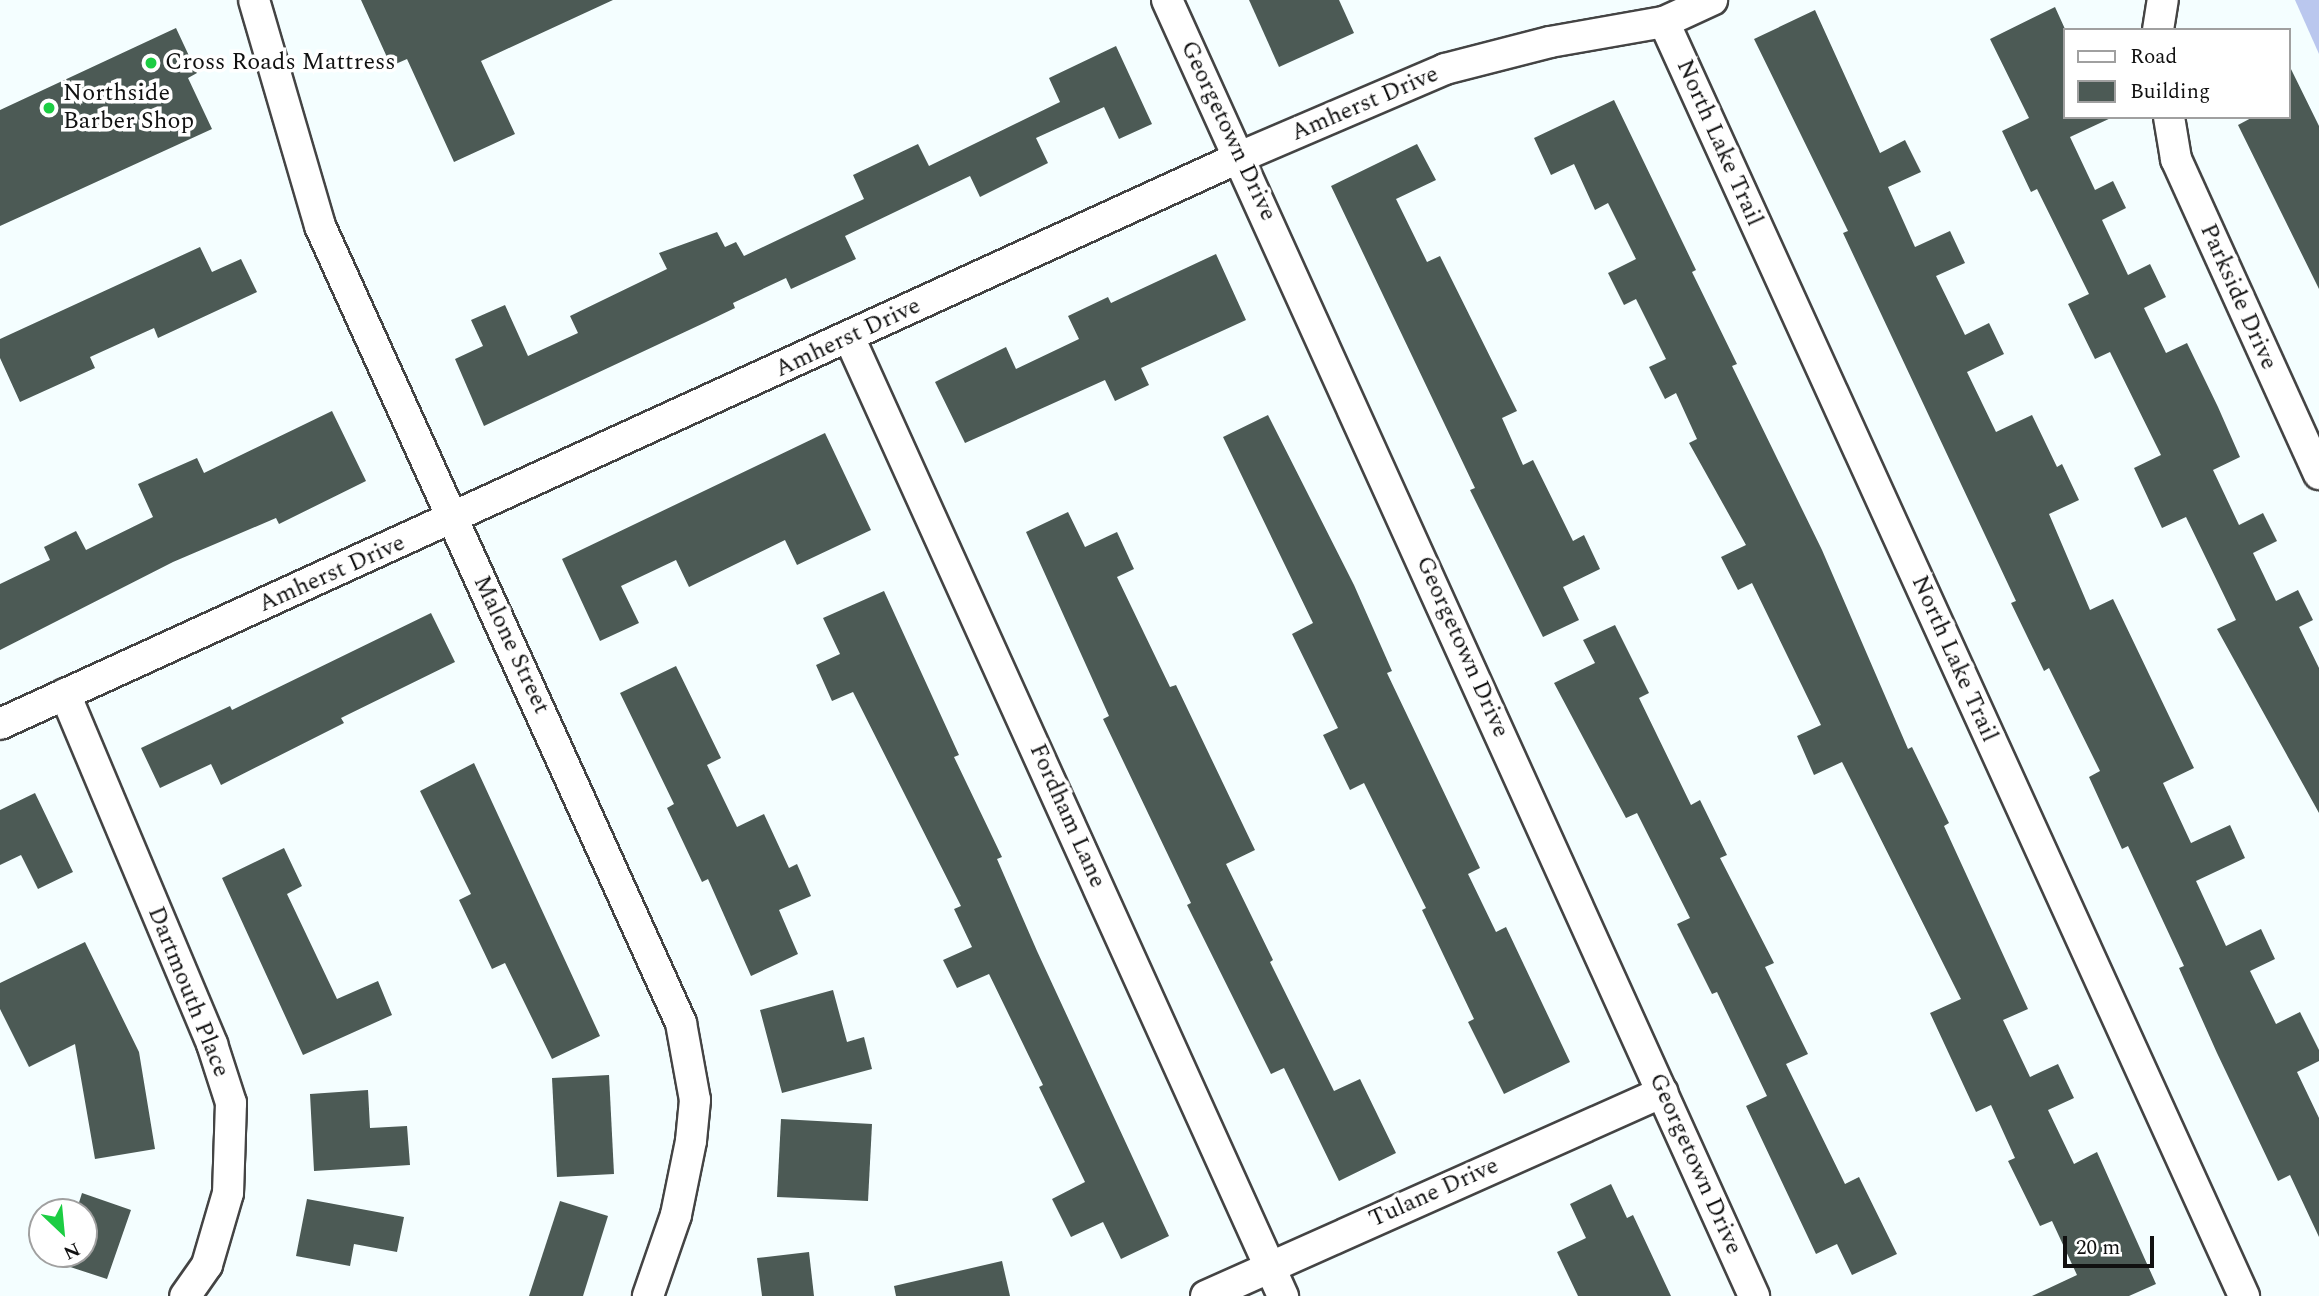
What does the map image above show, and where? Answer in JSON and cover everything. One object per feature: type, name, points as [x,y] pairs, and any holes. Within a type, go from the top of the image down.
[{"type":"street","name":"Malone Street","points":[[254,0],[320,226],[681,1023],[695,1100],[691,1141],[676,1215],[651,1292]]},
{"type":"street","name":"Georgetown Drive","points":[[1167,0],[1754,1296]]},
{"type":"street","name":"Amherst Drive","points":[[0,724],[1240,158],[1445,69],[1550,42],[1664,22],[1712,0]]},
{"type":"street","points":[[2158,28],[2163,0]]},
{"type":"street","name":"North Lake Trail","points":[[1664,22],[2244,1296]]},
{"type":"street","name":"Parkside Drive","points":[[2169,119],[2176,159],[2319,474]]},
{"type":"street","name":"Fordham Lane","points":[[849,337],[1283,1296]]},
{"type":"street","name":"Dartmouth Place","points":[[65,695],[212,1044],[231,1102],[228,1193],[207,1265],[185,1296]]},
{"type":"street","name":"Tulane Drive","points":[[1206,1296],[1663,1092]]},
{"type":"shaded area","points":[[2295,0],[2319,0],[2319,54]]},
{"type":"building","points":[[361,0],[613,0],[481,61],[515,134],[454,162],[407,59],[391,66]]},
{"type":"building","points":[[1249,0],[1339,0],[1354,33],[1279,67]]},
{"type":"building","points":[[2055,7],[2065,28],[2064,119],[2109,119],[2070,137],[2095,190],[2113,181],[2126,208],[2102,220],[2128,275],[2150,264],[2166,297],[2144,308],[2166,353],[2187,343],[2218,407],[2240,457],[2213,470],[2239,525],[2263,513],[2277,541],[2253,553],[2276,601],[2298,590],[2313,620],[2299,627],[2319,668],[2319,813],[2217,629],[2236,620],[2186,517],[2162,528],[2134,468],[2161,455],[2110,352],[2095,359],[2068,304],[2089,294],[2037,189],[2031,192],[2002,131],[2029,118],[1990,39]]},
{"type":"building","points":[[1815,10],[1880,153],[1905,140],[1921,172],[1888,187],[1915,247],[1950,231],[1965,263],[1936,276],[1965,335],[1989,323],[2004,354],[1967,372],[1996,432],[2032,415],[2057,467],[2062,464],[2079,500],[2049,514],[2090,610],[2113,599],[2194,768],[2163,783],[2191,843],[2230,825],[2245,858],[2196,881],[2226,946],[2261,929],[2275,959],[2250,971],[2276,1024],[2300,1012],[2319,1050],[2319,1061],[2297,1072],[2319,1118],[2319,1237],[2290,1175],[2278,1181],[2217,1053],[2179,968],[2184,966],[2128,846],[2122,849],[2089,777],[2100,771],[2049,668],[2044,671],[2011,603],[2016,601],[1843,233],[1848,231],[1754,39]]},
{"type":"building","points":[[176,28],[197,73],[188,78],[212,129],[0,226],[0,110]]},
{"type":"building","points":[[1116,46],[1152,124],[1119,139],[1104,107],[1036,138],[1048,163],[980,197],[970,176],[845,236],[856,259],[791,289],[786,278],[733,303],[735,308],[484,426],[455,359],[483,346],[471,320],[505,305],[528,356],[578,333],[570,316],[667,269],[659,253],[717,232],[725,247],[736,242],[744,256],[864,199],[853,175],[918,144],[929,166],[1060,102],[1049,78]]},
{"type":"building","points":[[2291,69],[2319,126],[2319,289],[2238,125],[2249,119],[2291,119]]},
{"type":"building","points":[[1614,100],[1696,270],[1692,272],[1737,364],[1732,366],[1822,550],[1908,749],[1912,747],[1949,823],[1944,826],[2028,1009],[2003,1020],[2030,1077],[2058,1064],[2074,1098],[2048,1110],[2074,1164],[2097,1152],[2156,1284],[2129,1296],[2032,1296],[2077,1275],[2052,1221],[2040,1226],[2008,1161],[2015,1158],[1991,1105],[1976,1112],[1930,1013],[1961,999],[1842,762],[1814,775],[1797,736],[1821,725],[1752,583],[1738,590],[1721,557],[1746,545],[1689,443],[1697,439],[1676,393],[1665,399],[1649,367],[1666,359],[1636,299],[1624,305],[1608,273],[1636,259],[1608,203],[1595,210],[1574,164],[1551,175],[1534,138]]},
{"type":"building","points":[[1417,144],[1436,180],[1396,199],[1427,262],[1440,256],[1517,411],[1502,418],[1523,465],[1533,460],[1573,541],[1584,535],[1600,569],[1563,587],[1579,620],[1543,637],[1470,490],[1475,488],[1331,186]]},
{"type":"building","points":[[200,247],[212,272],[241,259],[257,292],[158,338],[154,328],[90,357],[95,368],[20,402],[0,358],[0,339]]},
{"type":"building","points":[[1216,254],[1246,320],[1141,368],[1149,385],[1115,401],[1105,380],[965,443],[935,382],[1006,347],[1016,369],[1079,339],[1068,316],[1108,297],[1111,303]]},
{"type":"building","points":[[332,411],[366,481],[279,524],[276,518],[173,562],[0,650],[0,584],[50,560],[44,547],[76,531],[86,550],[153,517],[138,484],[197,458],[204,473]]},
{"type":"building","points":[[1268,415],[1354,585],[1392,671],[1387,673],[1480,868],[1468,874],[1496,932],[1506,927],[1570,1062],[1504,1094],[1468,1022],[1474,1019],[1422,910],[1426,908],[1364,783],[1350,790],[1323,735],[1338,728],[1292,634],[1313,623],[1223,437]]},
{"type":"building","points":[[825,433],[871,530],[797,565],[785,540],[689,587],[676,560],[621,586],[639,623],[600,641],[562,559]]},
{"type":"building","points":[[1068,512],[1085,547],[1117,532],[1134,569],[1117,577],[1170,687],[1176,685],[1255,850],[1226,864],[1273,960],[1270,962],[1334,1091],[1360,1079],[1396,1153],[1339,1181],[1284,1068],[1271,1074],[1187,905],[1191,903],[1103,719],[1109,716],[1026,532]]},
{"type":"building","points":[[884,591],[959,755],[954,757],[1002,857],[997,859],[1037,951],[1169,1236],[1121,1259],[1103,1222],[1071,1237],[1052,1199],[1085,1182],[1039,1087],[1043,1085],[989,974],[957,988],[943,960],[972,947],[954,909],[961,906],[853,692],[832,701],[816,665],[840,654],[823,618]]},
{"type":"building","points":[[431,613],[455,662],[341,718],[344,723],[221,785],[211,764],[160,788],[141,748],[230,706],[232,710]]},
{"type":"building","points":[[1615,625],[1649,693],[1639,698],[1691,805],[1700,800],[1727,855],[1720,858],[1774,963],[1765,967],[1808,1054],[1786,1064],[1845,1184],[1859,1177],[1897,1254],[1852,1275],[1837,1244],[1816,1254],[1746,1106],[1767,1096],[1717,992],[1712,994],[1677,924],[1690,918],[1637,813],[1626,818],[1554,683],[1595,663],[1583,640]]},
{"type":"building","points":[[676,666],[721,758],[707,765],[737,827],[764,814],[789,868],[797,864],[811,896],[779,910],[798,954],[751,976],[708,879],[702,882],[667,808],[674,804],[620,693]]},
{"type":"building","points":[[474,763],[600,1036],[552,1059],[505,963],[492,969],[459,900],[471,894],[420,791]]},
{"type":"building","points":[[35,793],[73,872],[38,889],[21,855],[0,865],[0,810]]},
{"type":"building","points":[[284,848],[302,886],[287,894],[337,999],[378,981],[392,1015],[303,1055],[222,878]]},
{"type":"building","points":[[85,942],[139,1052],[155,1149],[95,1159],[75,1044],[29,1067],[0,1009],[0,983]]},
{"type":"building","points":[[833,990],[847,1042],[864,1037],[872,1069],[782,1093],[760,1010]]},
{"type":"building","points":[[609,1075],[614,1174],[557,1177],[552,1078]]},
{"type":"building","points":[[368,1090],[370,1128],[407,1126],[410,1165],[314,1171],[310,1094]]},
{"type":"building","points":[[781,1119],[872,1124],[868,1201],[777,1197]]},
{"type":"building","points":[[1611,1184],[1627,1218],[1633,1215],[1671,1296],[1578,1296],[1557,1252],[1586,1238],[1570,1204]]},
{"type":"building","points":[[82,1193],[96,1198],[80,1198]]},
{"type":"building","points":[[98,1199],[131,1210],[107,1279],[73,1268],[98,1268]]},
{"type":"building","points":[[307,1199],[404,1217],[397,1252],[354,1244],[350,1266],[296,1256]]},
{"type":"building","points":[[560,1201],[608,1216],[583,1296],[529,1296]]},
{"type":"building","points":[[809,1252],[814,1296],[762,1296],[757,1258]]},
{"type":"building","points":[[1002,1261],[1010,1296],[896,1296],[894,1286]]},
{"type":"place","name":"Cross Roads Mattress","points":[[151,63]]},
{"type":"place","name":"Northside Barber Shop","points":[[49,108]]}]
